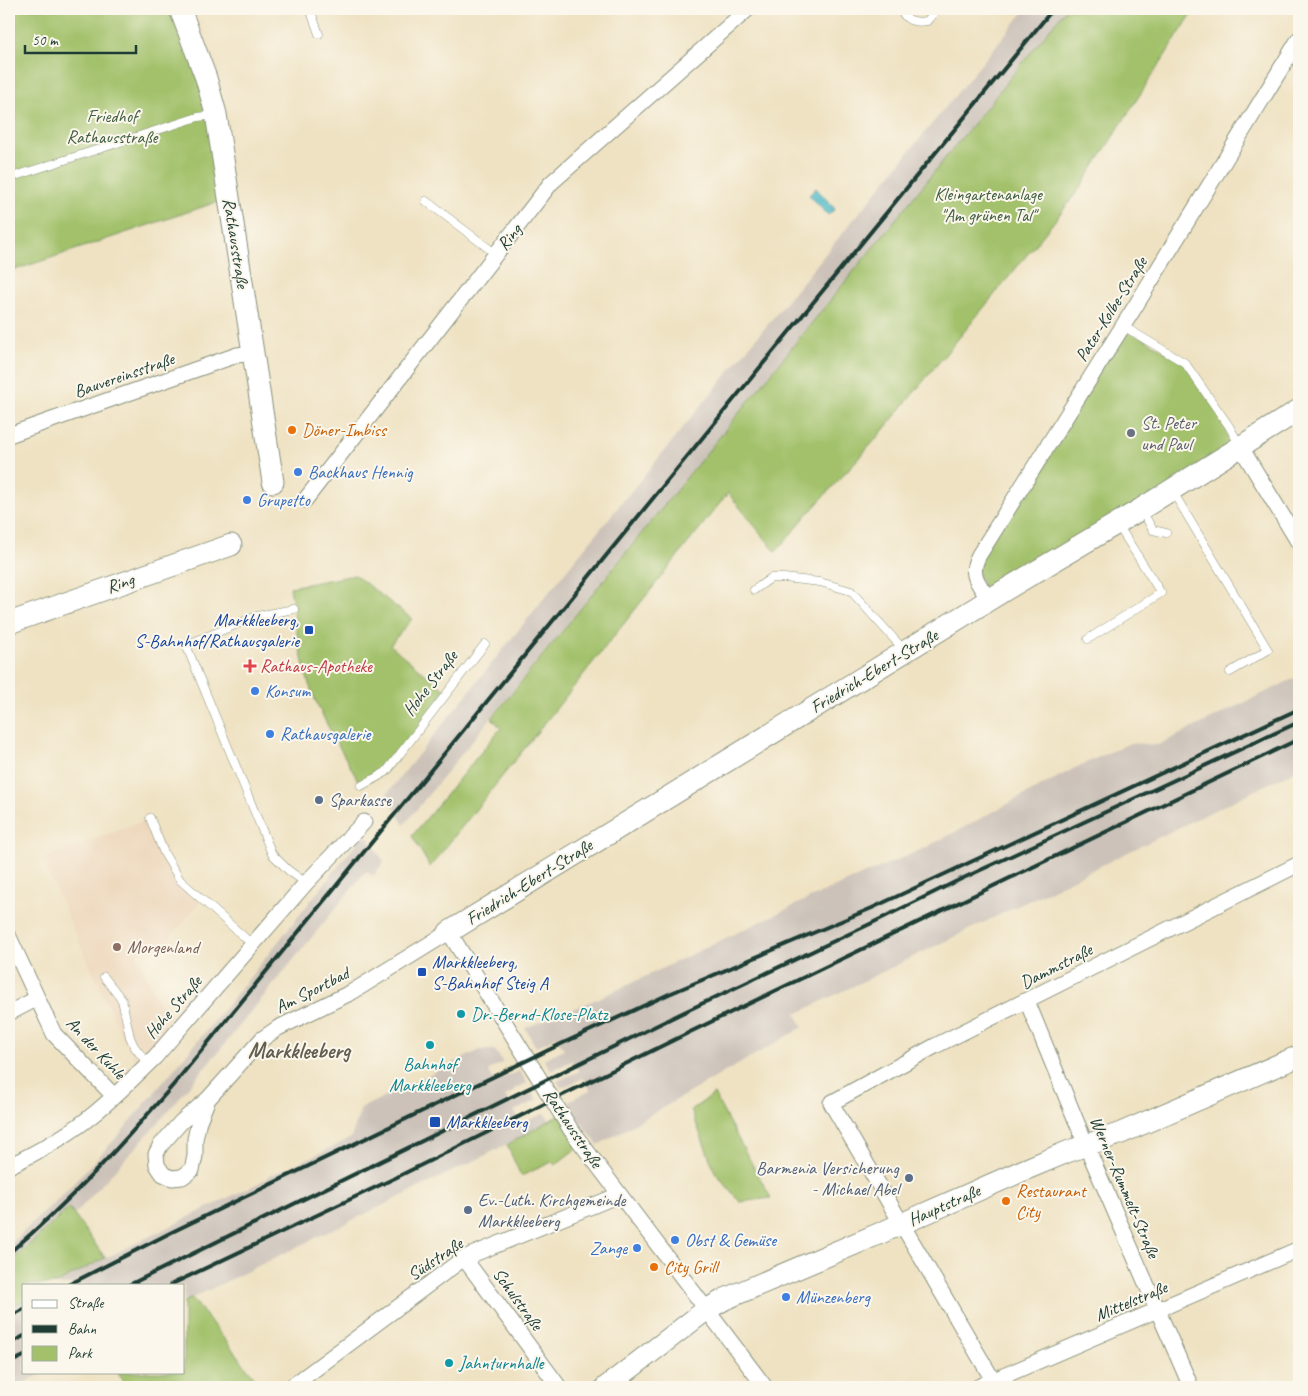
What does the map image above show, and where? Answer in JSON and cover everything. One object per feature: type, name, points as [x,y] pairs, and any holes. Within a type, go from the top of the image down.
[{"type":"street","name":"Rathausstraße","points":[[180,9],[206,78],[216,114],[273,482]]},
{"type":"street","name":"Ring","points":[[305,500],[551,183],[744,10]]},
{"type":"street","name":"Pater-Kolbe-Straße","points":[[989,600],[973,572],[976,558],[1123,326],[1299,39]]},
{"type":"street","name":"Bauvereinsstraße","points":[[9,435],[237,355],[253,353]]},
{"type":"street","name":"Friedrich-Ebert-Straße","points":[[449,932],[989,600],[1117,524],[1299,410]]},
{"type":"street","points":[[1240,446],[1299,543]]},
{"type":"street","name":"Ring","points":[[9,623],[231,545]]},
{"type":"street","name":"Hohe Straße","points":[[9,1166],[54,1142],[94,1114],[148,1064],[306,883],[364,822]]},
{"type":"street","name":"Dammstraße","points":[[902,1224],[831,1103],[935,1046],[1299,864]]},
{"type":"street","name":"Rathausstraße","points":[[449,932],[561,1114],[619,1195],[765,1387]]},
{"type":"street","name":"Am Sportbad","points":[[208,1099],[198,1121],[192,1170],[182,1177],[172,1178],[163,1174],[157,1166],[156,1154],[160,1146],[181,1122],[208,1099],[262,1039],[278,1028],[352,992],[449,932]]},
{"type":"street","name":"An der Kuhle","points":[[9,938],[54,1034],[114,1096]]},
{"type":"street","points":[[9,1013],[36,999]]},
{"type":"street","name":"Werner-Rummelt-Straße","points":[[1027,1001],[1086,1145],[1191,1387]]},
{"type":"street","name":"Hauptstraße","points":[[606,1387],[706,1310],[725,1299],[977,1190],[1086,1145],[1121,1133],[1299,1056]]},
{"type":"street","name":"Südstraße","points":[[291,1387],[464,1258],[619,1195]]},
{"type":"street","points":[[902,1224],[995,1384]]},
{"type":"street","name":"Mittelstraße","points":[[978,1387],[995,1384],[1299,1249]]},
{"type":"street","name":"Schulstraße","points":[[464,1258],[559,1387]]},
{"type":"lane","points":[[310,9],[319,34]]},
{"type":"lane","points":[[900,9],[904,17],[916,23],[927,22],[937,9]]},
{"type":"lane","points":[[9,178],[198,117],[216,114]]},
{"type":"lane","points":[[426,201],[496,254]]},
{"type":"lane","points":[[1123,326],[1186,363],[1229,426],[1240,446]]},
{"type":"lane","points":[[1172,490],[1268,650],[1230,672]]},
{"type":"lane","points":[[1141,509],[1153,530],[1166,533]]},
{"type":"lane","points":[[1088,639],[1161,594],[1117,524]]},
{"type":"lane","points":[[754,590],[771,578],[784,578],[820,582],[851,592],[906,651]]},
{"type":"lane","points":[[294,609],[257,616],[186,645],[272,854],[288,870],[306,883]]},
{"type":"lane","name":"Hohe Straße","points":[[362,786],[386,772],[486,644]]},
{"type":"lane","points":[[150,818],[164,853],[180,880],[252,944]]},
{"type":"lane","points":[[104,978],[122,1000],[130,1037],[134,1046],[148,1064]]},
{"type":"shaded area","points":[[1026,9],[1066,9],[404,825],[386,795],[574,561]]},
{"type":"shaded area","points":[[1299,676],[1299,769],[796,1014],[803,1027],[598,1145],[578,1119],[569,1101],[590,1090],[587,1083],[583,1078],[561,1088],[557,1081],[579,1071],[572,1061],[551,1071],[544,1059],[564,1049],[556,1037],[536,1047],[525,1028],[602,997],[810,898],[927,847],[1077,767],[1130,743],[1158,745]]},
{"type":"shaded area","name":"Morgenland","points":[[150,818],[180,880],[202,900],[165,943],[136,953],[162,1009],[182,1025],[141,1070],[121,1035],[42,859]]},
{"type":"shaded area","points":[[361,838],[369,838],[384,862],[373,876],[366,871],[158,1123],[74,1215],[106,1258],[266,1179],[268,1176],[351,1138],[361,1108],[480,1050],[495,1050],[503,1063],[488,1070],[494,1081],[520,1071],[527,1083],[505,1096],[510,1104],[533,1093],[537,1100],[514,1111],[522,1123],[545,1113],[550,1122],[185,1302],[185,1284],[22,1284],[22,1374],[41,1374],[16,1387],[9,1387],[9,1245],[60,1197],[119,1135],[226,1007]]},
{"type":"green space","name":"Friedhof Rathausstraße","points":[[9,9],[180,9],[229,198],[9,272]]},
{"type":"green space","name":"Kleingartenanlage \"Am grünen Tal\"","points":[[1066,9],[1195,9],[1080,188],[876,439],[776,552],[728,493],[430,867],[412,836],[501,728],[492,718]]},
{"type":"green space","points":[[1123,326],[1185,363],[1240,446],[989,600],[974,565]]},
{"type":"green space","points":[[355,575],[412,619],[390,645],[447,692],[386,772],[361,786],[326,723],[309,684],[300,648],[290,587]]},
{"type":"green space","points":[[714,1094],[771,1198],[740,1202],[715,1172],[691,1110]]},
{"type":"green space","points":[[561,1114],[582,1144],[555,1165],[552,1162],[521,1176],[507,1145]]},
{"type":"green space","points":[[69,1208],[105,1258],[55,1284],[22,1284],[22,1301],[9,1308],[9,1263]]},
{"type":"green space","points":[[192,1298],[262,1387],[128,1387],[118,1374],[185,1374],[185,1302]]},
{"type":"water","points":[[816,188],[835,209],[828,215],[809,195]]},
{"type":"railway","points":[[9,1253],[32,1234],[95,1171],[175,1083],[1053,9]]},
{"type":"railway","points":[[70,1284],[172,1232],[561,1044],[669,994],[872,908],[1299,709]]},
{"type":"railway","points":[[131,1284],[680,1014],[957,881],[1299,722]]},
{"type":"railway","points":[[172,1284],[395,1178],[690,1032],[1299,739]]},
{"type":"railway","points":[[9,1317],[22,1310]]},
{"type":"railway","points":[[9,1344],[22,1337]]},
{"type":"railway","points":[[9,1363],[22,1357]]},
{"type":"place","name":"Döner-Imbiss","points":[[292,430]]},
{"type":"place","name":"St. Peter und Paul","points":[[1131,433]]},
{"type":"place","name":"Backhaus Hennig","points":[[298,472]]},
{"type":"place","name":"Grupetto","points":[[247,500]]},
{"type":"place","name":"Markkleeberg, S-Bahnhof/Rathausgalerie","points":[[309,630]]},
{"type":"place","name":"Rathaus-Apotheke","points":[[250,666]]},
{"type":"place","name":"Konsum","points":[[255,691]]},
{"type":"place","name":"Rathausgalerie","points":[[270,734]]},
{"type":"place","name":"Sparkasse","points":[[319,800]]},
{"type":"place","name":"Morgenland","points":[[117,947]]},
{"type":"place","name":"Markkleeberg, S-Bahnhof Steig A","points":[[422,972]]},
{"type":"place","name":"Dr.-Bernd-Klose-Platz","points":[[461,1014]]},
{"type":"place","name":"Bahnhof Markkleeberg","points":[[430,1045]]},
{"type":"place","name":"Markkleeberg","points":[[435,1122]]},
{"type":"place","name":"Barmenia Versicherung - Michael Abel","points":[[909,1178]]},
{"type":"place","name":"Restaurant City","points":[[1006,1201]]},
{"type":"place","name":"Ev.-Luth. Kirchgemeinde Markkleeberg","points":[[468,1210]]},
{"type":"place","name":"Obst & Gemüse","points":[[675,1240]]},
{"type":"place","name":"Zange","points":[[637,1248]]},
{"type":"place","name":"City Grill","points":[[654,1267]]},
{"type":"place","name":"Münzenberg","points":[[786,1297]]},
{"type":"place","name":"Jahnturnhalle","points":[[449,1363]]},
{"type":"district","name":"Markkleeberg","points":[[299,1051]]}]
